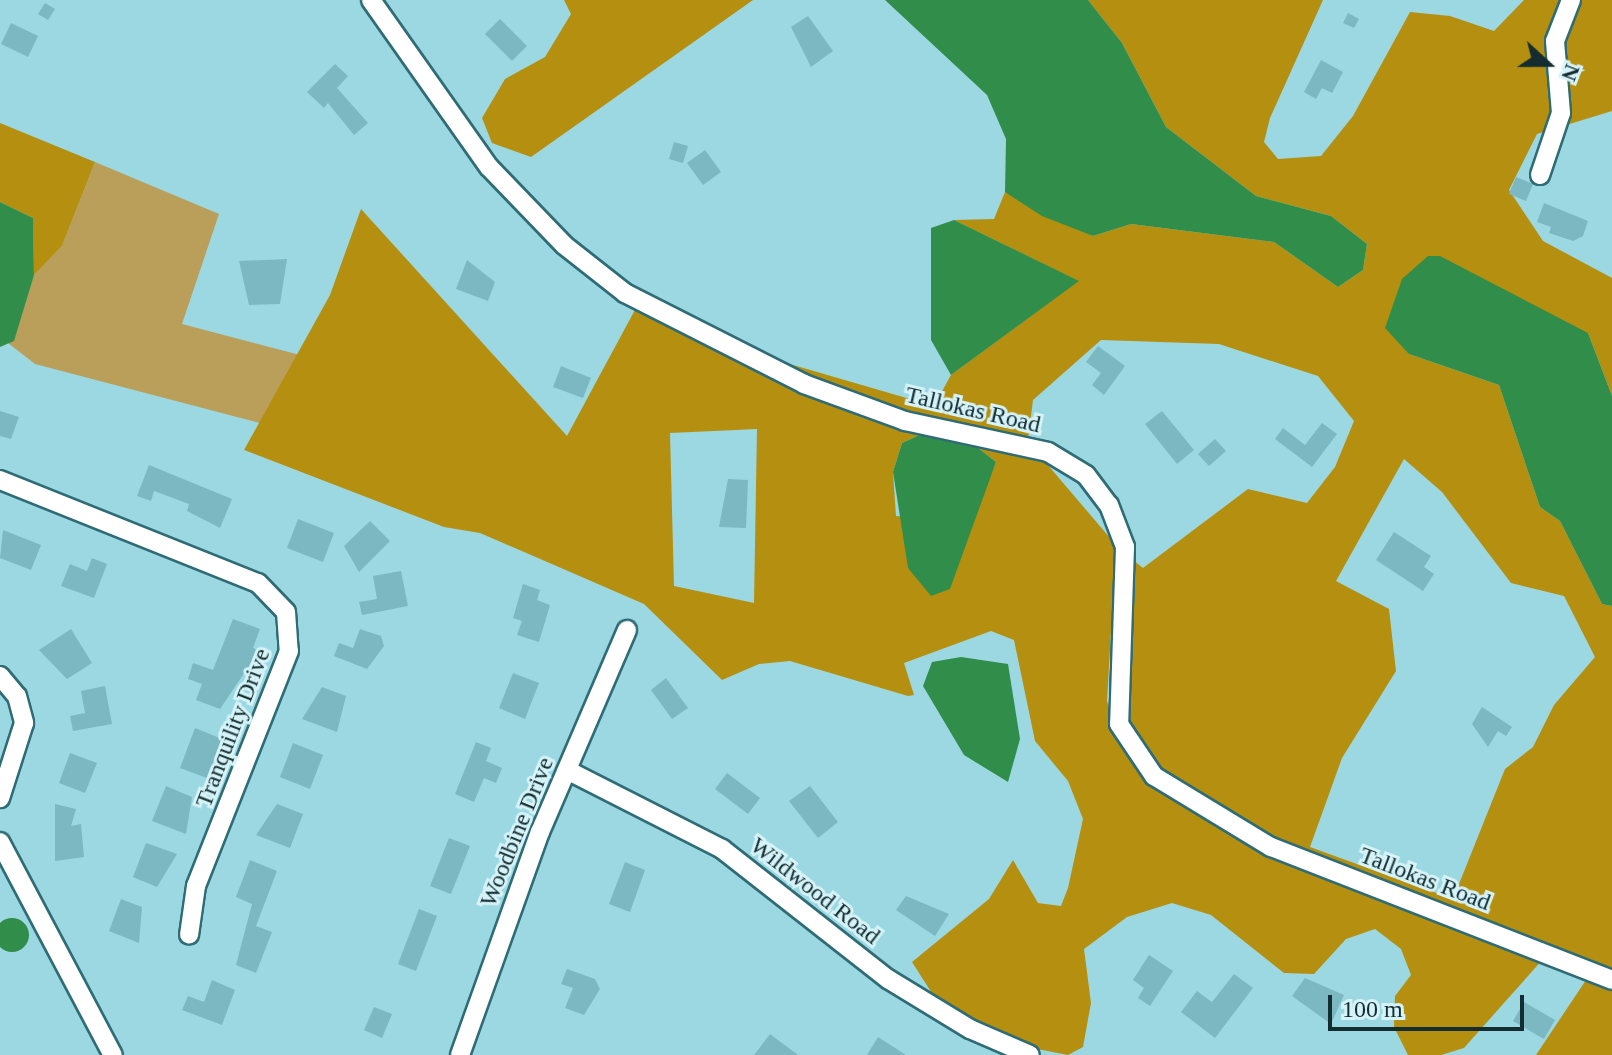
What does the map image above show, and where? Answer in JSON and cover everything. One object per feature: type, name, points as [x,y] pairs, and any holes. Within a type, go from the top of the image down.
[{"type":"street","name":"Tallokas Road","points":[[371,0],[489,167],[564,245],[625,293],[804,384],[905,421],[1048,452],[1086,475],[1109,505],[1125,547],[1119,724],[1154,776],[1271,847],[1612,980]]},
{"type":"street","points":[[1540,175],[1561,113],[1555,41],[1571,0]]},
{"type":"street","name":"Tranquility Drive","points":[[0,480],[258,583],[286,612],[289,651],[196,886],[189,935]]},
{"type":"street","name":"Woodbine Drive","points":[[460,1055],[567,770],[627,630]]},
{"type":"street","points":[[0,676],[17,696],[24,723],[0,798]]},
{"type":"street","name":"Wildwood Road","points":[[567,770],[722,849],[888,979],[1030,1055]]},
{"type":"street","points":[[0,842],[113,1055]]},
{"type":"shaded area","points":[[564,0],[753,0],[531,157],[492,143],[482,118],[505,79],[545,57],[571,14]]},
{"type":"shaded area","points":[[885,0],[1088,0],[1122,43],[1166,127],[1256,196],[1331,216],[1367,244],[1363,270],[1338,287],[1274,242],[1131,224],[1093,236],[1042,216],[1005,192],[1006,139],[987,95]]},
{"type":"shaded area","points":[[1088,0],[1323,0],[1270,118],[1264,142],[1278,159],[1321,156],[1353,116],[1410,12],[1450,16],[1494,31],[1524,0],[1612,0],[1612,111],[1537,134],[1509,190],[1543,241],[1612,278],[1612,396],[1588,333],[1409,354],[1499,385],[1540,507],[1560,521],[1602,604],[1612,606],[1612,969],[1274,840],[1159,772],[1127,723],[1133,560],[1143,568],[1248,489],[1307,503],[1335,467],[1354,421],[1318,376],[1219,344],[1101,340],[1033,400],[1028,440],[907,414],[769,358],[934,406],[951,375],[1078,281],[954,220],[994,219],[1005,192],[1093,236],[1131,224],[1274,242],[1338,287],[1363,270],[1367,244],[1331,216],[1256,196],[1166,127],[1122,43]],"holes":[[[1404,459],[1442,492],[1511,583],[1564,596],[1595,657],[1554,705],[1533,747],[1505,769],[1453,899],[1310,847],[1342,758],[1396,671],[1389,609],[1336,581]]]},
{"type":"shaded area","points":[[0,123],[95,162],[62,246],[34,275],[33,218],[0,202]]},
{"type":"shaded area","points":[[95,162],[219,214],[182,324],[300,355],[260,423],[35,364],[8,343],[34,275],[62,246]]},
{"type":"shaded area","points":[[0,202],[33,218],[34,275],[14,341],[0,347]]},
{"type":"shaded area","points":[[361,209],[567,436],[636,308],[752,367],[926,432],[902,443],[893,472],[896,516],[972,522],[996,462],[973,444],[1041,457],[1116,545],[1107,701],[1119,742],[1139,772],[1241,840],[1543,959],[1464,1048],[1441,1055],[1408,1055],[1394,1027],[1395,996],[1411,975],[1401,949],[1375,929],[1346,939],[1314,974],[1284,973],[1211,915],[1172,903],[1127,917],[1084,949],[1091,1003],[1083,1047],[1068,1055],[1027,1047],[935,998],[912,962],[989,899],[1013,860],[1038,903],[1061,906],[1068,888],[1083,819],[1068,781],[1035,741],[1014,640],[991,631],[904,663],[914,695],[908,696],[790,661],[759,664],[722,680],[644,604],[480,533],[444,527],[244,450],[330,295]],"holes":[[[757,429],[754,603],[674,586],[670,433]]]},
{"type":"shaded area","points":[[954,220],[1079,281],[951,375],[931,340],[931,228]]},
{"type":"shaded area","points":[[1428,256],[1440,256],[1588,333],[1612,396],[1612,606],[1602,604],[1560,521],[1540,507],[1499,385],[1409,354],[1385,328],[1402,279]]},
{"type":"shaded area","points":[[926,432],[973,444],[996,462],[950,589],[931,596],[908,568],[893,472],[902,443]]},
{"type":"shaded area","points":[[961,657],[1008,664],[1020,739],[1008,782],[964,755],[923,686],[932,662]]},
{"type":"shaded area","points":[[12,918],[24,923],[29,935],[24,947],[12,952],[0,947],[-5,935],[0,923]]},
{"type":"shaded area","points":[[1588,977],[1612,987],[1612,1055],[1536,1055]]},
{"type":"building","points":[[45,3],[55,9],[48,20],[38,14]]},
{"type":"building","points":[[1348,13],[1359,19],[1354,28],[1343,23]]},
{"type":"building","points":[[808,16],[833,51],[811,67],[791,27]]},
{"type":"building","points":[[500,19],[527,46],[512,61],[485,34]]},
{"type":"building","points":[[11,23],[38,36],[28,57],[1,44]]},
{"type":"building","points":[[1321,60],[1343,72],[1332,93],[1322,88],[1316,99],[1304,92]]},
{"type":"building","points":[[335,64],[348,76],[337,88],[368,123],[354,135],[328,103],[324,108],[307,92]]},
{"type":"building","points":[[674,142],[688,146],[683,163],[669,159]]},
{"type":"building","points":[[705,150],[721,172],[703,185],[687,163]]},
{"type":"building","points":[[1516,177],[1533,184],[1526,201],[1509,194]]},
{"type":"building","points":[[1544,203],[1588,221],[1583,236],[1573,241],[1549,233],[1551,227],[1537,222]]},
{"type":"building","points":[[287,259],[280,304],[249,305],[239,261]]},
{"type":"building","points":[[467,260],[495,282],[488,301],[456,289]]},
{"type":"building","points":[[1098,346],[1125,366],[1104,395],[1092,385],[1101,373],[1086,362]]},
{"type":"building","points":[[561,366],[591,378],[583,398],[553,387]]},
{"type":"building","points":[[0,411],[19,417],[11,439],[0,436]]},
{"type":"building","points":[[1162,411],[1194,450],[1177,464],[1145,424]]},
{"type":"building","points":[[1322,423],[1337,434],[1312,467],[1275,439],[1283,428],[1305,445]]},
{"type":"building","points":[[1215,439],[1226,451],[1209,466],[1198,454]]},
{"type":"building","points":[[149,465],[232,499],[220,528],[187,511],[189,504],[154,491],[151,501],[137,496]]},
{"type":"building","points":[[728,479],[748,480],[746,528],[719,527]]},
{"type":"building","points":[[298,519],[334,533],[323,562],[287,548]]},
{"type":"building","points":[[370,521],[390,541],[359,572],[344,546]]},
{"type":"building","points":[[3,530],[41,545],[31,570],[0,558]]},
{"type":"building","points":[[1394,532],[1431,556],[1424,567],[1434,574],[1423,591],[1376,560]]},
{"type":"building","points":[[92,558],[107,564],[94,598],[61,586],[70,564],[87,571]]},
{"type":"building","points":[[401,571],[408,606],[362,615],[359,602],[377,599],[373,576]]},
{"type":"building","points":[[523,584],[540,590],[537,600],[550,605],[539,642],[517,635],[522,621],[513,618]]},
{"type":"building","points":[[233,619],[260,629],[253,648],[259,651],[220,709],[196,700],[202,684],[188,679],[193,663],[213,670]]},
{"type":"building","points":[[71,629],[92,663],[67,679],[39,650]]},
{"type":"building","points":[[360,629],[381,636],[384,646],[367,669],[334,656],[339,643],[353,648]]},
{"type":"building","points":[[513,673],[539,683],[525,719],[499,708]]},
{"type":"building","points":[[666,678],[688,708],[672,719],[651,690]]},
{"type":"building","points":[[105,686],[112,724],[73,731],[70,716],[85,713],[81,691]]},
{"type":"building","points":[[322,687],[346,696],[337,732],[302,719]]},
{"type":"building","points":[[1482,707],[1512,727],[1506,736],[1498,731],[1488,747],[1472,724]]},
{"type":"building","points":[[195,728],[222,739],[207,778],[180,768]]},
{"type":"building","points":[[476,742],[491,748],[486,761],[502,768],[496,783],[484,778],[474,802],[455,794]]},
{"type":"building","points":[[293,743],[323,755],[310,789],[280,777]]},
{"type":"building","points":[[70,753],[97,763],[85,793],[59,783]]},
{"type":"building","points":[[727,773],[760,798],[748,814],[715,789]]},
{"type":"building","points":[[166,786],[192,797],[186,834],[152,821]]},
{"type":"building","points":[[810,786],[838,822],[818,838],[789,801]]},
{"type":"building","points":[[55,804],[76,809],[71,826],[81,824],[84,857],[55,861]]},
{"type":"building","points":[[277,804],[303,814],[290,848],[256,835]]},
{"type":"building","points":[[449,838],[470,846],[451,894],[430,886]]},
{"type":"building","points":[[146,843],[177,854],[157,887],[133,877]]},
{"type":"building","points":[[250,860],[277,871],[256,926],[272,932],[256,973],[236,965],[252,904],[236,897]]},
{"type":"building","points":[[625,862],[645,870],[630,912],[609,904]]},
{"type":"building","points":[[906,896],[949,914],[935,936],[896,910]]},
{"type":"building","points":[[121,899],[142,907],[139,943],[109,931]]},
{"type":"building","points":[[419,909],[437,916],[416,971],[398,964]]},
{"type":"building","points":[[1149,955],[1173,971],[1150,1006],[1138,998],[1144,988],[1133,980]]},
{"type":"building","points":[[567,969],[595,979],[600,989],[584,1015],[565,1008],[573,988],[561,984]]},
{"type":"building","points":[[1234,974],[1253,988],[1215,1038],[1181,1012],[1197,991],[1212,1002]]},
{"type":"building","points":[[1305,978],[1344,995],[1331,1024],[1292,996]]},
{"type":"building","points":[[212,980],[235,990],[222,1025],[182,1010],[188,996],[204,1002]]},
{"type":"building","points":[[1524,1002],[1555,1020],[1544,1039],[1513,1021]]},
{"type":"building","points":[[374,1007],[392,1014],[382,1038],[364,1030]]},
{"type":"building","points":[[770,1034],[798,1055],[754,1055]]},
{"type":"building","points":[[878,1037],[906,1055],[867,1055]]}]
